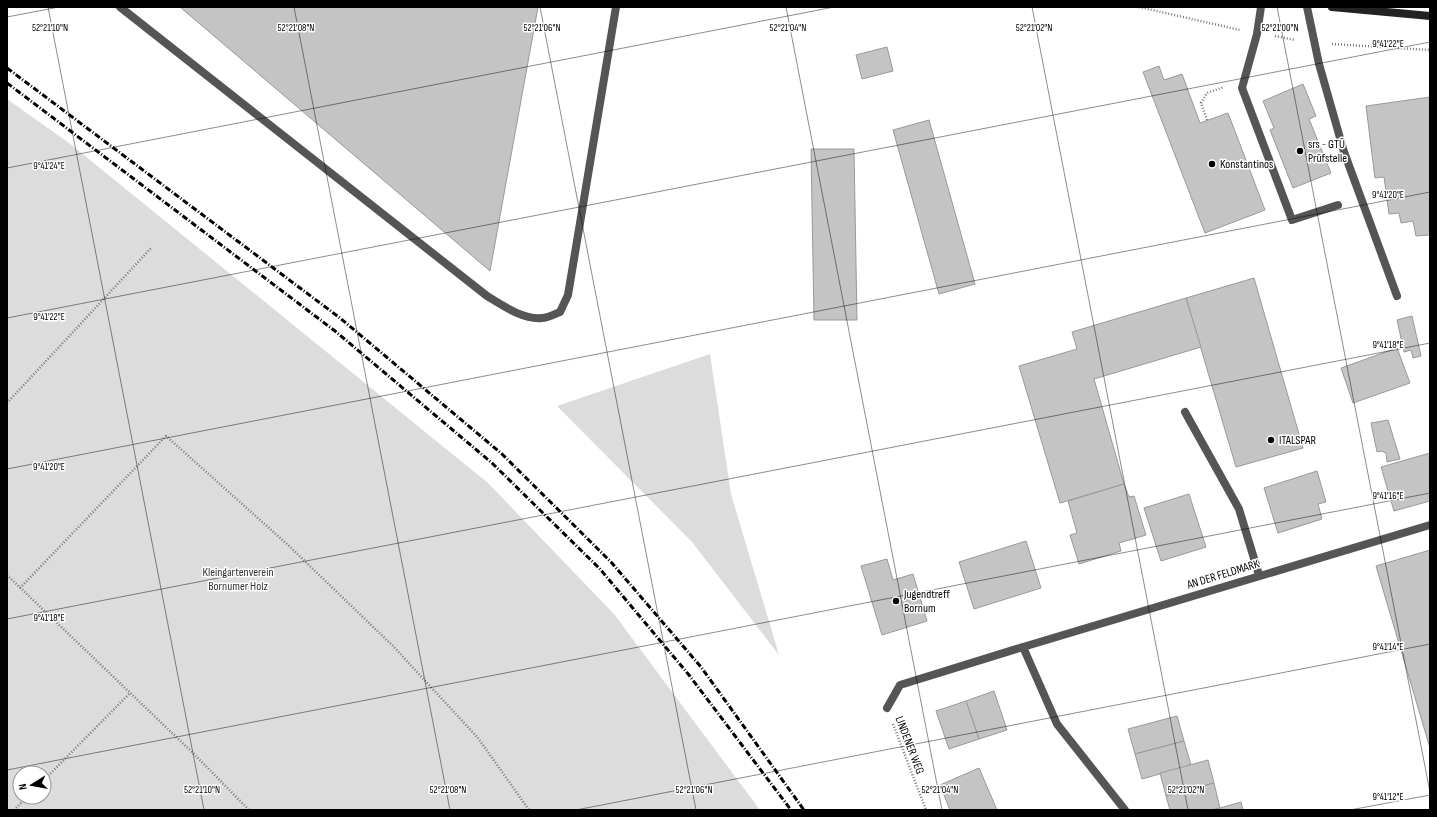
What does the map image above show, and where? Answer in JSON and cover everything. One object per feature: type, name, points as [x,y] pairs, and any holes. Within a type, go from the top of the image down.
[{"type":"main road","points":[[1332,7],[1430,16]]},
{"type":"street","points":[[120,7],[294,142],[487,296],[514,312],[534,318],[543,318],[560,312],[568,294],[616,7]]},
{"type":"street","points":[[1261,7],[1257,34],[1242,88],[1292,220],[1338,205]]},
{"type":"street","points":[[1307,7],[1344,152],[1398,296]]},
{"type":"street","points":[[1185,412],[1239,509],[1259,575]]},
{"type":"street","name":"AN DER FELDMARK","points":[[887,708],[900,685],[1259,575],[1430,525]]},
{"type":"street","points":[[1022,647],[1057,724],[1125,810]]},
{"type":"path","points":[[1139,7],[1257,34],[1315,43],[1430,50]]},
{"type":"path","points":[[1207,120],[1201,102],[1207,93],[1225,86],[1242,88]]},
{"type":"path","points":[[7,403],[152,247]]},
{"type":"path","points":[[20,588],[166,436],[288,545],[393,646],[478,738],[530,810]]},
{"type":"path","points":[[7,575],[249,810]]},
{"type":"path","points":[[52,772],[130,693]]},
{"type":"path","name":"LINDENER WEG","points":[[887,708],[926,810]]},
{"type":"green space","name":"Kleingartenverein Bornumer Holz","points":[[7,99],[69,143],[488,483],[614,614],[760,810],[7,810]]},
{"type":"green space","points":[[710,354],[731,494],[779,655],[692,542],[557,406]]},
{"type":"building","points":[[180,7],[538,7],[490,271]]},
{"type":"building","points":[[887,47],[893,71],[862,79],[856,55]]},
{"type":"building","points":[[1159,66],[1164,80],[1182,74],[1200,123],[1228,113],[1265,210],[1205,233],[1143,72]]},
{"type":"building","name":"srs - GTÜ Prüfstelle","points":[[1303,84],[1316,116],[1309,119],[1331,173],[1293,188],[1270,130],[1274,128],[1263,101]]},
{"type":"building","points":[[1430,97],[1430,235],[1416,236],[1413,221],[1401,223],[1399,213],[1389,214],[1384,177],[1375,178],[1366,106]]},
{"type":"building","points":[[929,120],[975,284],[939,294],[893,130]]},
{"type":"building","points":[[811,149],[854,149],[857,320],[814,320]]},
{"type":"building","points":[[1254,278],[1303,448],[1236,467],[1186,298]]},
{"type":"building","points":[[1186,298],[1201,347],[1094,379],[1124,484],[1060,503],[1019,366],[1077,349],[1072,332]]},
{"type":"building","points":[[1412,316],[1421,356],[1413,358],[1411,350],[1404,352],[1397,320]]},
{"type":"building","points":[[1397,348],[1410,383],[1353,403],[1341,368]]},
{"type":"building","points":[[1388,420],[1400,459],[1387,462],[1386,453],[1381,451],[1377,452],[1371,423]]},
{"type":"building","points":[[1430,453],[1430,501],[1394,511],[1381,467]]},
{"type":"building","points":[[1317,471],[1326,502],[1318,504],[1322,519],[1278,533],[1264,488]]},
{"type":"building","points":[[1124,484],[1129,497],[1134,496],[1146,535],[1119,543],[1121,551],[1079,564],[1070,535],[1077,533],[1068,501]]},
{"type":"building","points":[[1189,494],[1206,547],[1161,561],[1144,508]]},
{"type":"building","points":[[1026,541],[1041,588],[974,609],[959,562]]},
{"type":"building","points":[[1430,550],[1430,748],[1376,566]]},
{"type":"building","name":"Jugendtreff Bornum","points":[[887,559],[893,580],[913,574],[927,621],[882,635],[861,566]]},
{"type":"building","points":[[994,691],[1007,730],[979,739],[966,701]]},
{"type":"building","points":[[966,701],[979,739],[949,749],[936,711]]},
{"type":"building","points":[[1177,716],[1184,741],[1135,754],[1128,729]]},
{"type":"building","points":[[1184,741],[1191,765],[1142,779],[1135,754]]},
{"type":"building","points":[[1208,760],[1214,783],[1166,796],[1160,773]]},
{"type":"building","points":[[979,768],[997,810],[950,810],[940,785]]},
{"type":"building","points":[[1214,783],[1220,808],[1212,810],[1170,810],[1166,796]]},
{"type":"building","points":[[1241,802],[1243,810],[1212,810],[1220,808]]},
{"type":"railway","points":[[7,68],[340,318],[502,454],[611,562],[701,667],[804,810]]},
{"type":"railway","points":[[7,83],[335,331],[492,463],[600,569],[689,675],[791,810]]},
{"type":"place","name":"srs - GTÜ Prüfstelle","points":[[1300,151]]},
{"type":"place","name":"Konstantinos","points":[[1212,164]]},
{"type":"place","name":"ITALSPAR","points":[[1271,440]]},
{"type":"place","name":"Jugendtreff Bornum","points":[[896,601]]}]
